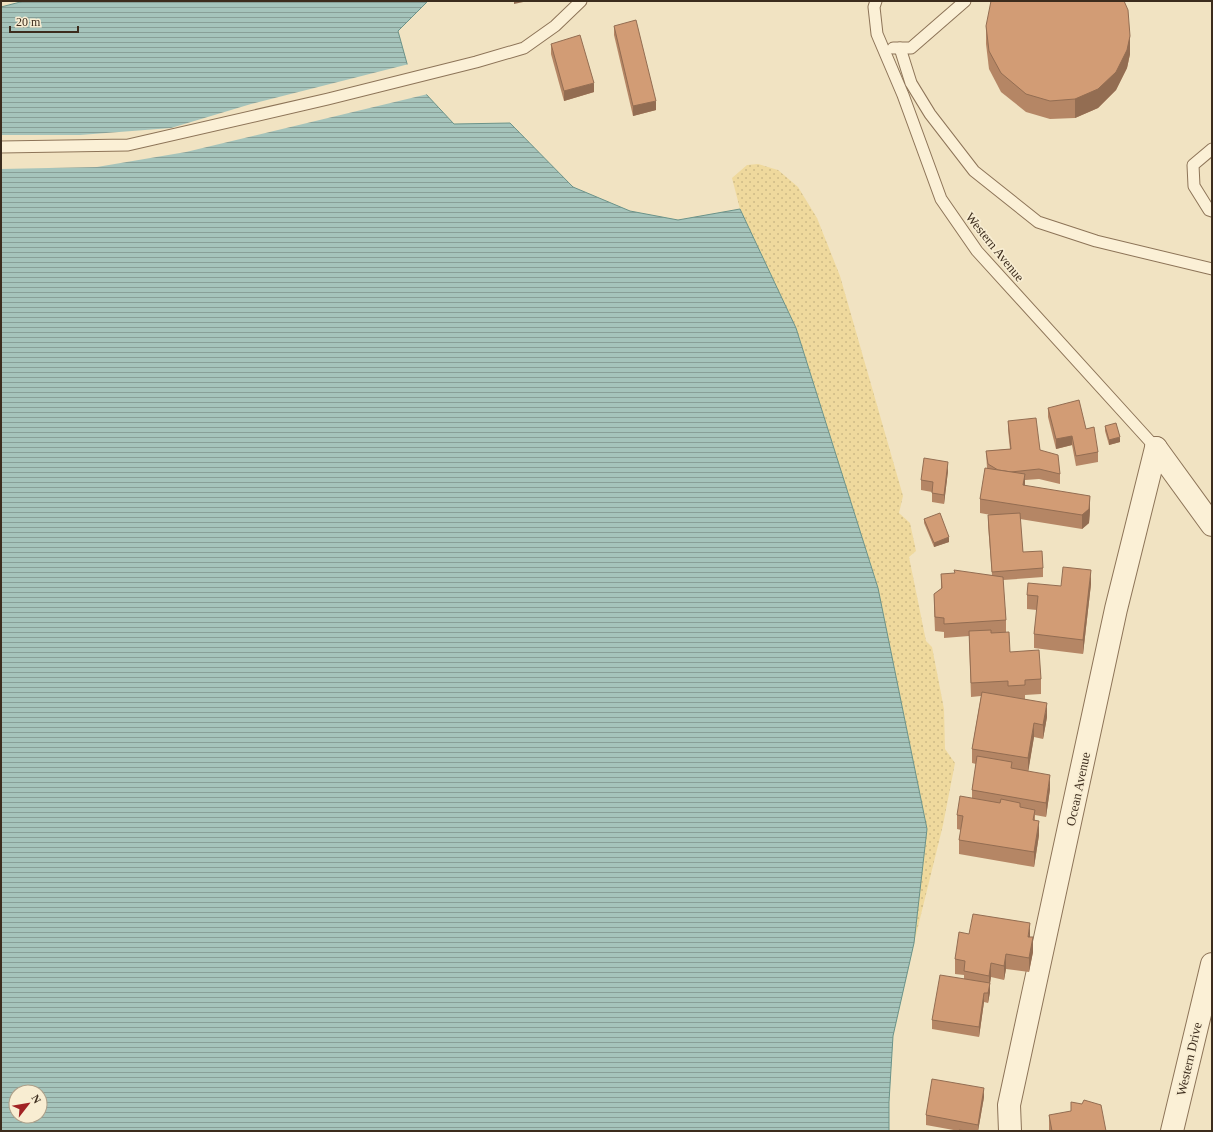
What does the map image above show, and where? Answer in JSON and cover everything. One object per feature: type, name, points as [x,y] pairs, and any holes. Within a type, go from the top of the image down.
[{"type":"street","points":[[1156,448],[1212,524]]},
{"type":"street","name":"Ocean Avenue","points":[[1010,1131],[1009,1105],[1012,1089],[1116,610],[1156,448]]},
{"type":"street","name":"Western Drive","points":[[1172,1131],[1212,964]]},
{"type":"lane","points":[[1,147],[128,145],[328,99],[468,64],[524,48],[555,26],[581,1]]},
{"type":"lane","name":"Western Avenue","points":[[876,1],[874,7],[877,34],[903,94],[941,199],[977,251],[1156,448]]},
{"type":"lane","points":[[883,49],[911,48],[965,1]]},
{"type":"lane","points":[[900,48],[911,83],[930,114],[974,171],[1038,222],[1096,241],[1212,269]]},
{"type":"lane","points":[[1212,148],[1193,165],[1194,186],[1209,210],[1212,211]]},
{"type":"sand","points":[[758,164],[778,170],[798,187],[817,218],[840,276],[903,496],[899,513],[910,523],[916,551],[909,557],[926,641],[932,647],[944,709],[945,749],[955,763],[943,825],[914,943],[927,829],[878,588],[796,328],[740,209],[732,178],[747,165]]},
{"type":"water","points":[[24,1],[428,1],[398,31],[411,78],[454,124],[510,123],[573,187],[630,211],[678,220],[740,209],[796,328],[878,588],[927,829],[914,943],[893,1036],[889,1102],[889,1131],[1,1131],[1,7]]},
{"type":"pier","points":[[409,64],[413,77],[428,94],[186,152],[97,167],[1,169],[1,135],[80,135],[171,128],[251,104]]},
{"type":"building","points":[[991,1],[1124,1],[1128,10],[1130,36],[1127,50],[1116,72],[1098,89],[1075,99],[1050,101],[1026,94],[1001,73],[989,51],[986,26]]},
{"type":"building","points":[[636,20],[656,101],[633,106],[614,26]]},
{"type":"building","points":[[580,35],[594,83],[564,91],[551,44]]},
{"type":"building","points":[[1079,400],[1086,429],[1094,427],[1098,452],[1076,456],[1072,436],[1056,439],[1048,408]]},
{"type":"building","points":[[1036,418],[1040,450],[1058,455],[1060,474],[1039,469],[1011,472],[998,470],[988,464],[986,451],[1011,449],[1008,421]]},
{"type":"building","points":[[1116,423],[1120,437],[1109,440],[1105,426]]},
{"type":"building","points":[[924,458],[948,462],[944,495],[932,493],[933,482],[921,480]]},
{"type":"building","points":[[985,468],[1025,474],[1023,485],[1090,496],[1089,509],[1082,515],[980,499]]},
{"type":"building","points":[[940,513],[949,537],[934,543],[924,519]]},
{"type":"building","points":[[1020,513],[1023,552],[1042,551],[1043,568],[992,572],[988,515]]},
{"type":"building","points":[[1063,567],[1091,570],[1083,640],[1034,634],[1038,596],[1027,595],[1028,583],[1061,586]]},
{"type":"building","points":[[954,570],[1003,577],[1006,620],[944,624],[944,618],[935,617],[934,594],[942,588],[941,574],[955,573]]},
{"type":"building","points":[[991,630],[991,633],[1009,632],[1010,652],[1039,650],[1041,679],[1025,680],[1025,685],[1008,686],[1008,681],[971,683],[969,631]]},
{"type":"building","points":[[982,692],[1047,703],[1043,725],[1034,723],[1028,758],[972,749]]},
{"type":"building","points":[[977,756],[1012,762],[1011,768],[1050,775],[1046,803],[972,790]]},
{"type":"building","points":[[960,796],[1000,803],[1001,799],[1020,803],[1020,807],[1035,810],[1033,820],[1039,821],[1034,852],[959,840],[963,816],[957,815]]},
{"type":"building","points":[[973,914],[1030,923],[1028,937],[1033,937],[1029,958],[1006,954],[1004,966],[991,963],[989,976],[964,971],[965,961],[955,959],[959,932],[969,934]]},
{"type":"building","points":[[940,975],[990,983],[988,993],[984,993],[979,1027],[932,1020]]},
{"type":"building","points":[[932,1079],[984,1088],[978,1125],[926,1115]]},
{"type":"building","points":[[1084,1100],[1101,1105],[1106,1131],[1052,1131],[1049,1115],[1071,1111],[1071,1102],[1082,1104]]}]
